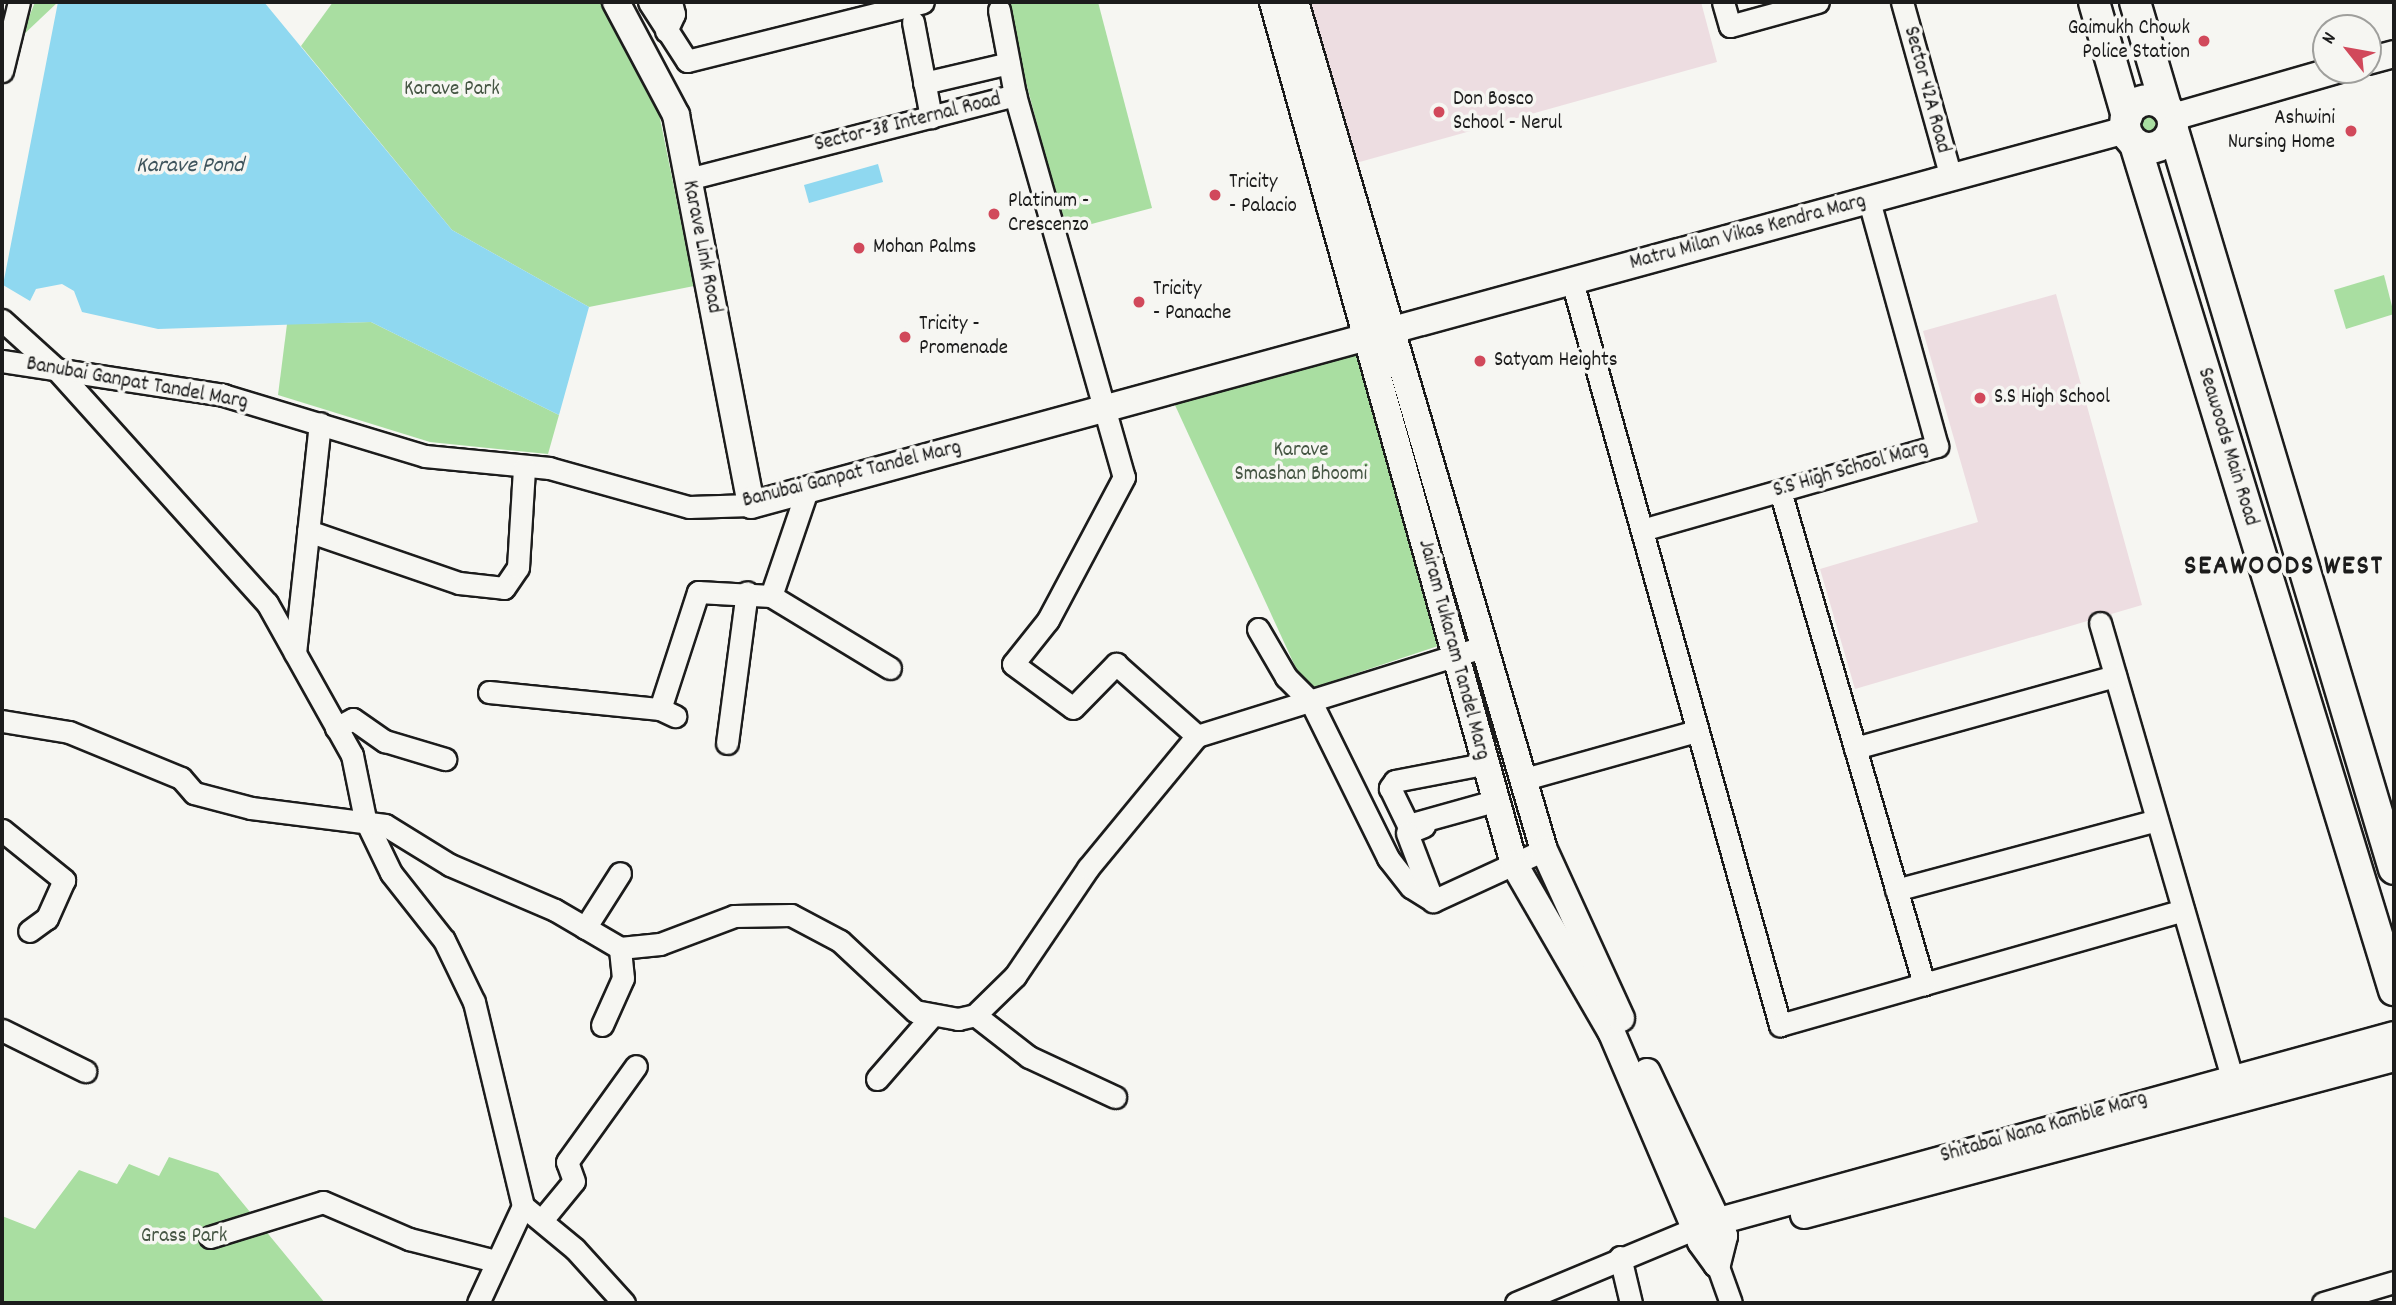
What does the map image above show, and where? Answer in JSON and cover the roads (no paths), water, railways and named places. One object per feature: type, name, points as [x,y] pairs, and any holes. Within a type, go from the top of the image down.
[{"type":"main road","name":"Seawoods Main Road","points":[[2094,2],[2129,130],[2394,990]]},
{"type":"main road","name":"Seawoods Main Road","points":[[2135,2],[2394,869]]},
{"type":"main road","points":[[2142,101],[2171,118],[2158,147],[2129,130],[2142,101]]},
{"type":"street","points":[[2,71],[19,2]]},
{"type":"street","name":"Karave Link Road","points":[[616,2],[669,93],[751,505]]},
{"type":"street","points":[[649,2],[687,61],[858,11],[923,2]]},
{"type":"street","points":[[666,31],[674,14],[671,2]]},
{"type":"street","name":"Jairam Tukaram Tandel Marg","points":[[1273,2],[1483,647],[1544,850],[1710,1231]]},
{"type":"street","name":"Jairam Tukaram Tandel Marg","points":[[1295,2],[1381,334],[1455,654],[1483,764],[1514,864],[1611,1031],[1710,1231]]},
{"type":"street","points":[[1723,2],[1730,26],[1818,2]]},
{"type":"street","name":"Sector 42A Road","points":[[1902,2],[1951,178]]},
{"type":"street","points":[[999,10],[1015,95]]},
{"type":"street","points":[[913,22],[931,117]]},
{"type":"street","points":[[924,83],[1009,63]]},
{"type":"street","points":[[2171,118],[2312,77]]},
{"type":"street","name":"Sector-38 Internal Road","points":[[688,178],[1015,95],[1104,408],[1124,469],[1121,486],[1048,621],[1022,645],[1013,664],[1073,708],[1116,664],[1197,736]]},
{"type":"street","name":"Matru Milan Vikas Kendra Marg","points":[[1381,334],[2129,130]]},
{"type":"street","name":"S.S High School Marg","points":[[1642,530],[1937,446],[1869,200]]},
{"type":"street","points":[[1572,281],[1780,1025],[2183,910]]},
{"type":"street","points":[[2,320],[56,369],[215,541],[267,603],[352,755],[365,819],[391,873],[444,940],[474,1002],[523,1206],[542,1220],[624,1303]]},
{"type":"street","name":"Banubai Ganpat Tandel Marg","points":[[2,361],[223,395],[425,456],[591,477],[634,496],[689,508],[751,505],[1381,334]]},
{"type":"street","points":[[295,653],[320,424]]},
{"type":"street","points":[[308,531],[459,583],[504,588],[519,567],[524,468]]},
{"type":"street","points":[[771,596],[807,490]]},
{"type":"street","points":[[1780,491],[1924,984]]},
{"type":"street","points":[[489,692],[667,712],[698,592],[747,592],[771,596],[890,668]]},
{"type":"street","points":[[727,743],[747,592]]},
{"type":"street","points":[[2100,623],[2235,1088]]},
{"type":"street","points":[[1258,629],[1286,677],[1311,702],[1388,858],[1433,901]]},
{"type":"street","points":[[2,721],[69,733],[181,778],[194,793],[239,805],[365,819],[620,948],[660,944],[734,916],[792,915],[840,941],[930,1018],[975,1015],[1015,975],[1088,868],[1197,736],[1483,647]]},
{"type":"street","points":[[1855,748],[2115,676]]},
{"type":"street","points":[[336,728],[353,719],[385,741],[445,759]]},
{"type":"street","points":[[1521,780],[1698,731]]},
{"type":"street","points":[[1483,764],[1395,781],[1390,788],[1408,825],[1495,804]]},
{"type":"street","points":[[1433,901],[1407,830],[1495,804]]},
{"type":"street","points":[[1896,890],[2157,820]]},
{"type":"street","points":[[2,830],[64,880],[47,918],[29,931]]},
{"type":"street","points":[[1433,901],[1544,850]]},
{"type":"street","points":[[585,928],[620,873]]},
{"type":"street","points":[[602,1025],[623,978],[620,948]]},
{"type":"street","points":[[975,1015],[1029,1057],[1115,1097]]},
{"type":"street","points":[[877,1079],[930,1018]]},
{"type":"street","points":[[3,1034],[85,1071]]},
{"type":"street","name":"Shitabai Nana Kamble Marg","points":[[1710,1231],[2235,1088],[2394,1035]]},
{"type":"street","name":"Shitabai Nana Kamble Marg","points":[[2235,1088],[2394,1058]]},
{"type":"street","points":[[542,1220],[573,1181],[567,1162],[636,1066]]},
{"type":"street","points":[[210,1237],[323,1202],[408,1239],[495,1261]]},
{"type":"street","points":[[478,1303],[495,1261],[523,1206]]},
{"type":"street","points":[[1516,1303],[1620,1256],[1710,1231],[1717,1264],[1731,1303]]},
{"type":"street","points":[[1620,1256],[1631,1303]]},
{"type":"street","points":[[2323,1303],[2352,1299],[2394,1282]]},
{"type":"water","name":"Karave Pond","points":[[58,2],[264,2],[452,230],[589,307],[559,415],[371,322],[158,329],[82,312],[74,291],[62,284],[36,289],[30,301],[3,285]]},
{"type":"water","points":[[878,164],[883,182],[809,203],[804,185]]},
{"type":"place","name":"Gaimukh Chowk Police Station","points":[[2204,41]]},
{"type":"place","name":"Don Bosco School - Nerul","points":[[1439,112]]},
{"type":"place","name":"Ashwini Nursing Home","points":[[2351,131]]},
{"type":"place","name":"Tricity - Palacio","points":[[1215,195]]},
{"type":"place","name":"Platinum - Crescenzo","points":[[994,214]]},
{"type":"place","name":"Mohan Palms","points":[[859,248]]},
{"type":"place","name":"Tricity - Panache","points":[[1139,302]]},
{"type":"place","name":"Tricity - Promenade","points":[[905,337]]},
{"type":"place","name":"Satyam Heights","points":[[1480,361]]},
{"type":"place","name":"S.S High School","points":[[1980,398]]},
{"type":"district","name":"SEAWOODS WEST","points":[[2284,568]]},
{"type":"park label","name":"Karave Park","points":[[452,90]]},
{"type":"park label","name":"Karave Smashan Bhoomi","points":[[1301,463]]},
{"type":"park label","name":"Grass Park","points":[[184,1237]]}]
